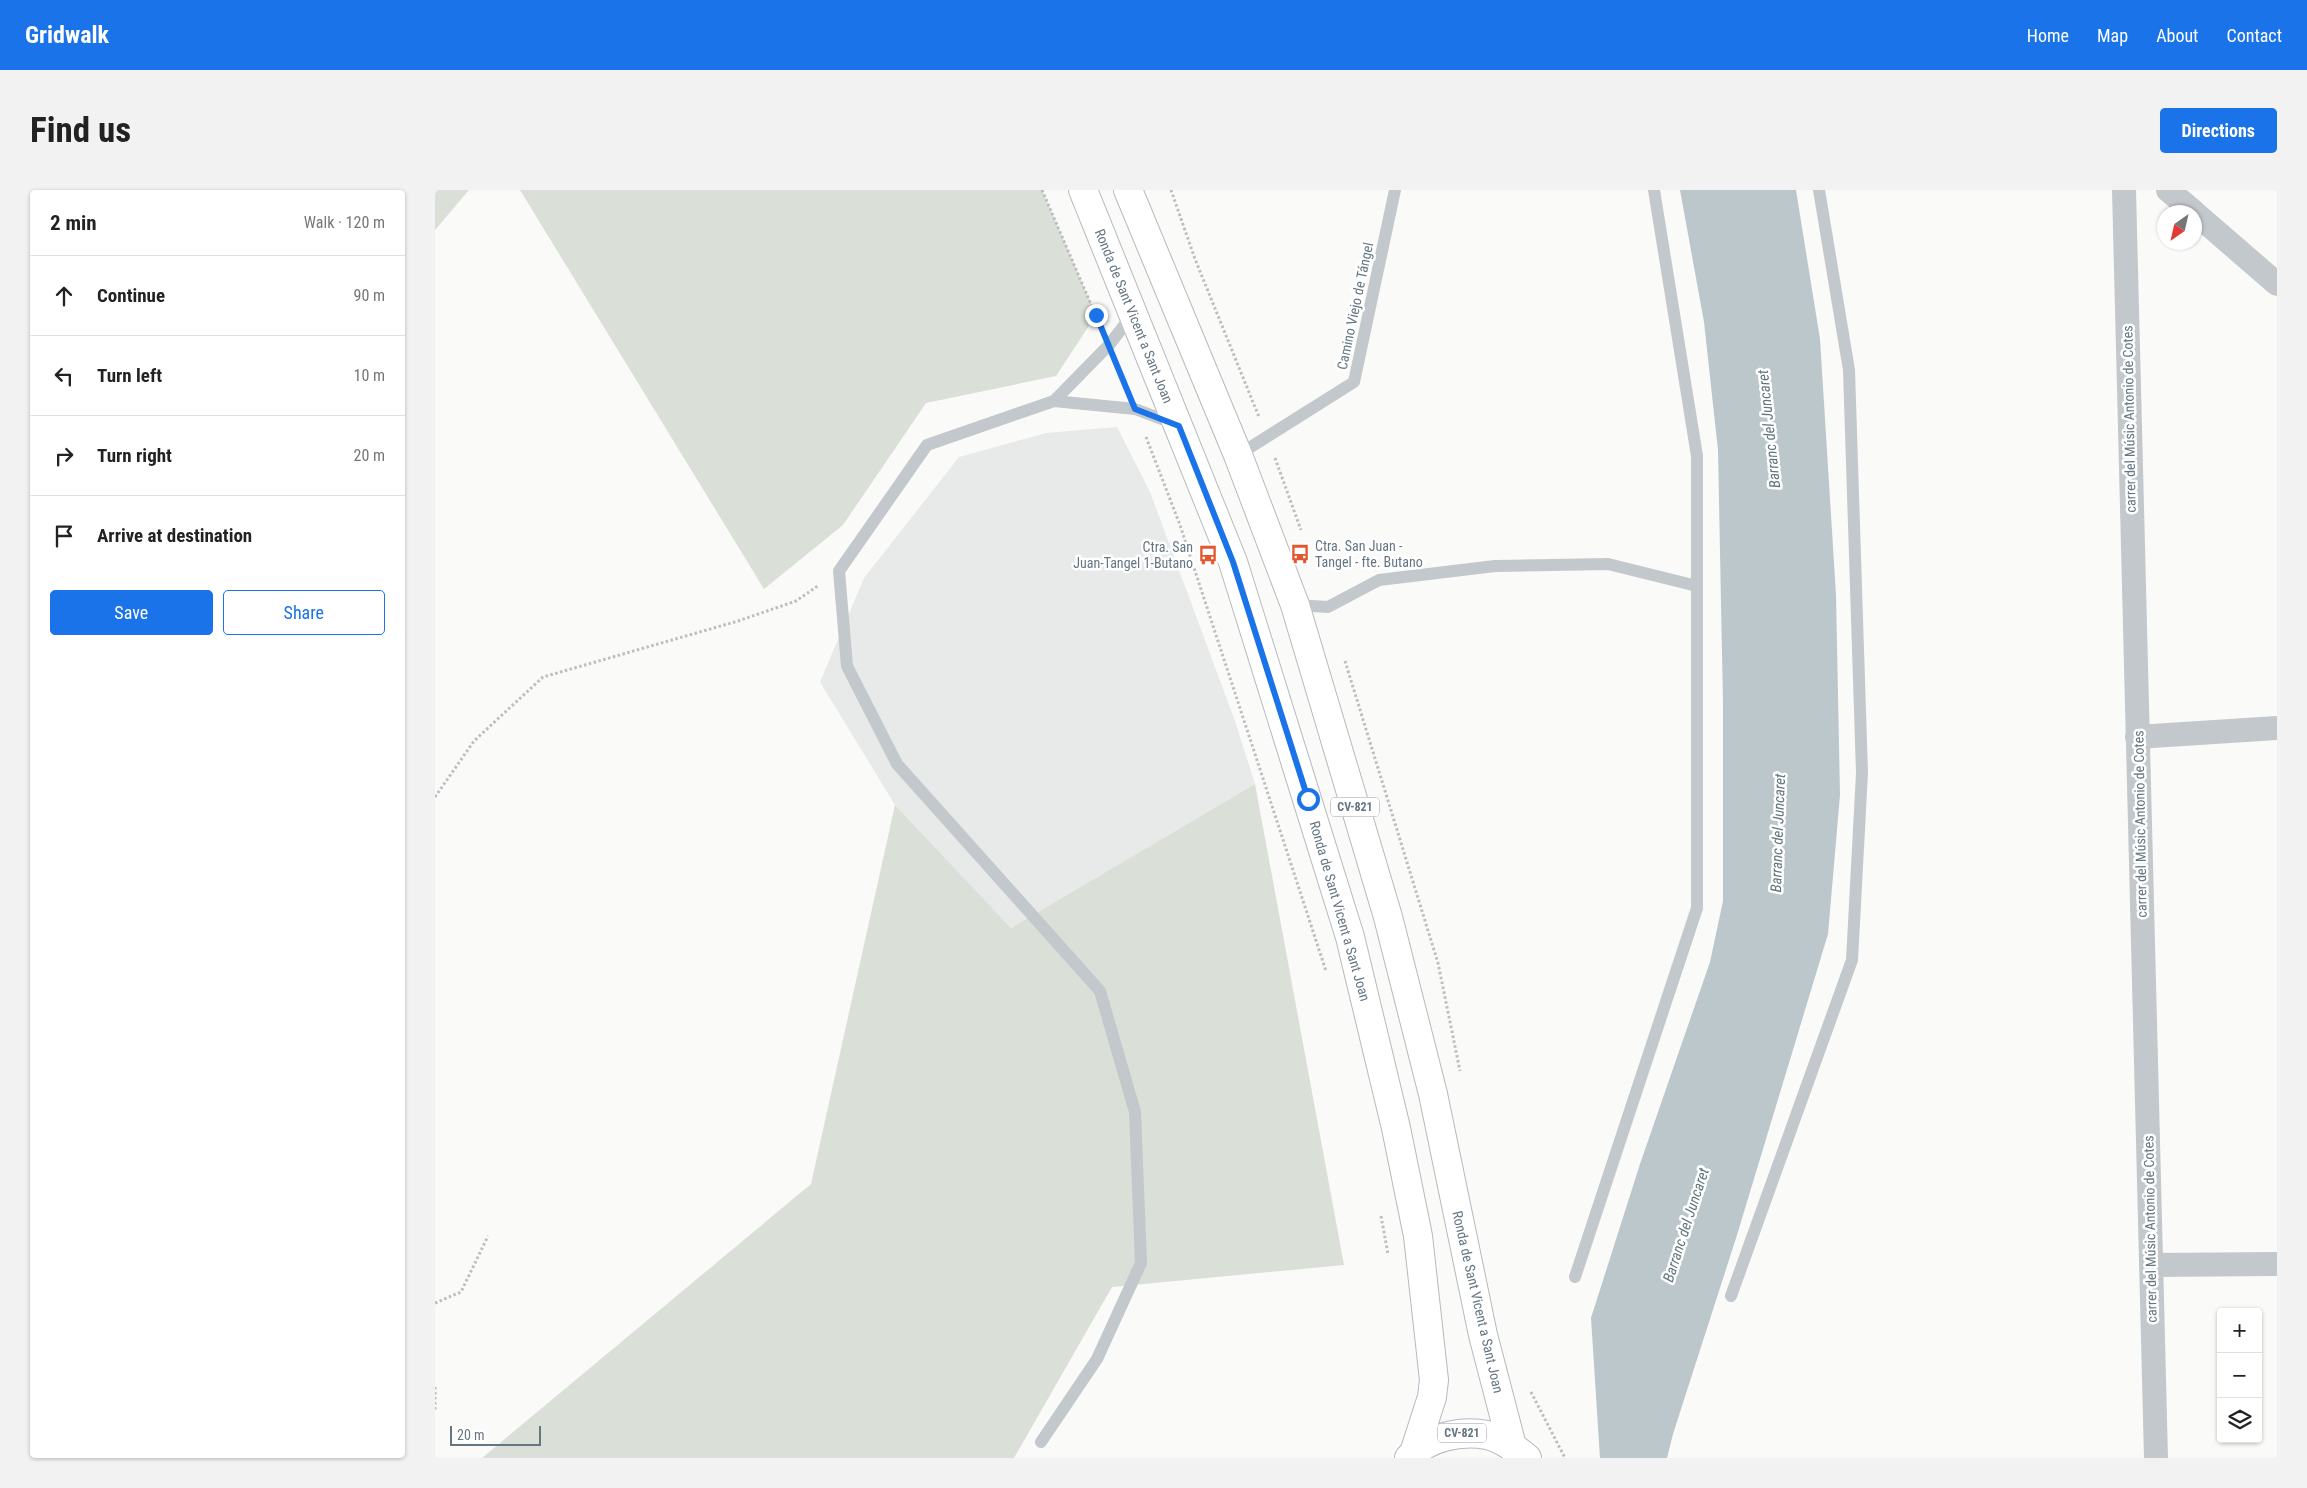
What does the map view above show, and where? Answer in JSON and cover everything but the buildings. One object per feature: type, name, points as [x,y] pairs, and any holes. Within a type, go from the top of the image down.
[{"type":"main road","name":"Ronda de Sant Vicent a Sant Joan","points":[[1083,190],[1233,562],[1350,937],[1396,1128],[1418,1236],[1434,1380],[1432,1396],[1411,1455]]},
{"type":"main road","name":"Ronda de Sant Vicent a Sant Joan","points":[[1128,190],[1238,455],[1295,605],[1388,917],[1433,1094],[1483,1335],[1520,1452]]},
{"type":"main road","name":"Ronda de Sant Vicent a Sant Joan","points":[[1411,1455],[1436,1439],[1461,1434],[1488,1436],[1520,1452]]},
{"type":"street","name":"carrer del Músic Antonio de Cotes","points":[[2124,190],[2155,1458]]},
{"type":"street","points":[[2168,190],[2185,205]]},
{"type":"street","points":[[2202,220],[2277,284]]},
{"type":"street","points":[[2137,737],[2277,728]]},
{"type":"street","points":[[2151,1265],[2277,1264]]},
{"type":"lane","name":"Camino Viejo de Tángel","points":[[1238,455],[1354,382],[1395,190]]},
{"type":"lane","points":[[1575,1277],[1697,908],[1697,456],[1654,190]]},
{"type":"lane","points":[[1731,1296],[1852,960],[1862,773],[1849,370],[1819,190]]},
{"type":"lane","points":[[1055,401],[1109,345],[1133,314]]},
{"type":"lane","points":[[1041,1442],[1097,1359],[1141,1263],[1135,1112],[1100,991],[897,764],[847,666],[839,571],[927,445],[1055,401],[1135,409],[1179,426]]},
{"type":"lane","points":[[1295,605],[1328,607],[1379,580],[1495,566],[1608,564],[1697,586]]},
{"type":"path","points":[[1042,190],[1109,345],[1180,525],[1329,980]]},
{"type":"path","points":[[435,797],[474,741],[543,677],[738,621],[788,604],[796,601],[839,571]]},
{"type":"path","points":[[1380,1209],[1389,1256]]},
{"type":"path","points":[[435,1303],[461,1292],[489,1236]]},
{"type":"path","points":[[435,1387],[435,1412]]},
{"type":"shaded area","points":[[435,190],[469,190],[435,230]]},
{"type":"shaded area","points":[[520,190],[1042,190],[1096,315],[1056,376],[926,403],[843,525],[764,589]]},
{"type":"shaded area","points":[[1117,427],[1150,492],[1235,721],[1255,784],[1011,928],[895,805],[820,682],[864,578],[959,457],[1046,433]]},
{"type":"shaded area","points":[[1255,784],[1344,1265],[1112,1287],[1014,1458],[482,1458],[811,1184],[895,805],[1011,928]]},
{"type":"water","name":"Barranc del Juncaret","points":[[1680,190],[1796,190],[1820,339],[1836,595],[1840,795],[1828,934],[1667,1458],[1600,1458],[1591,1318],[1640,1164],[1710,962],[1723,901],[1723,703],[1718,450],[1704,322]]},
{"type":"place","name":"Ctra. San Juan - Tangel - fte. Butano","points":[[1300,554]]},
{"type":"place","name":"Ctra. San Juan-Tangel 1-Butano","points":[[1208,555]]},
{"type":"route","points":[[1096,315],[1135,409],[1179,426],[1233,562],[1308,799]]}]
